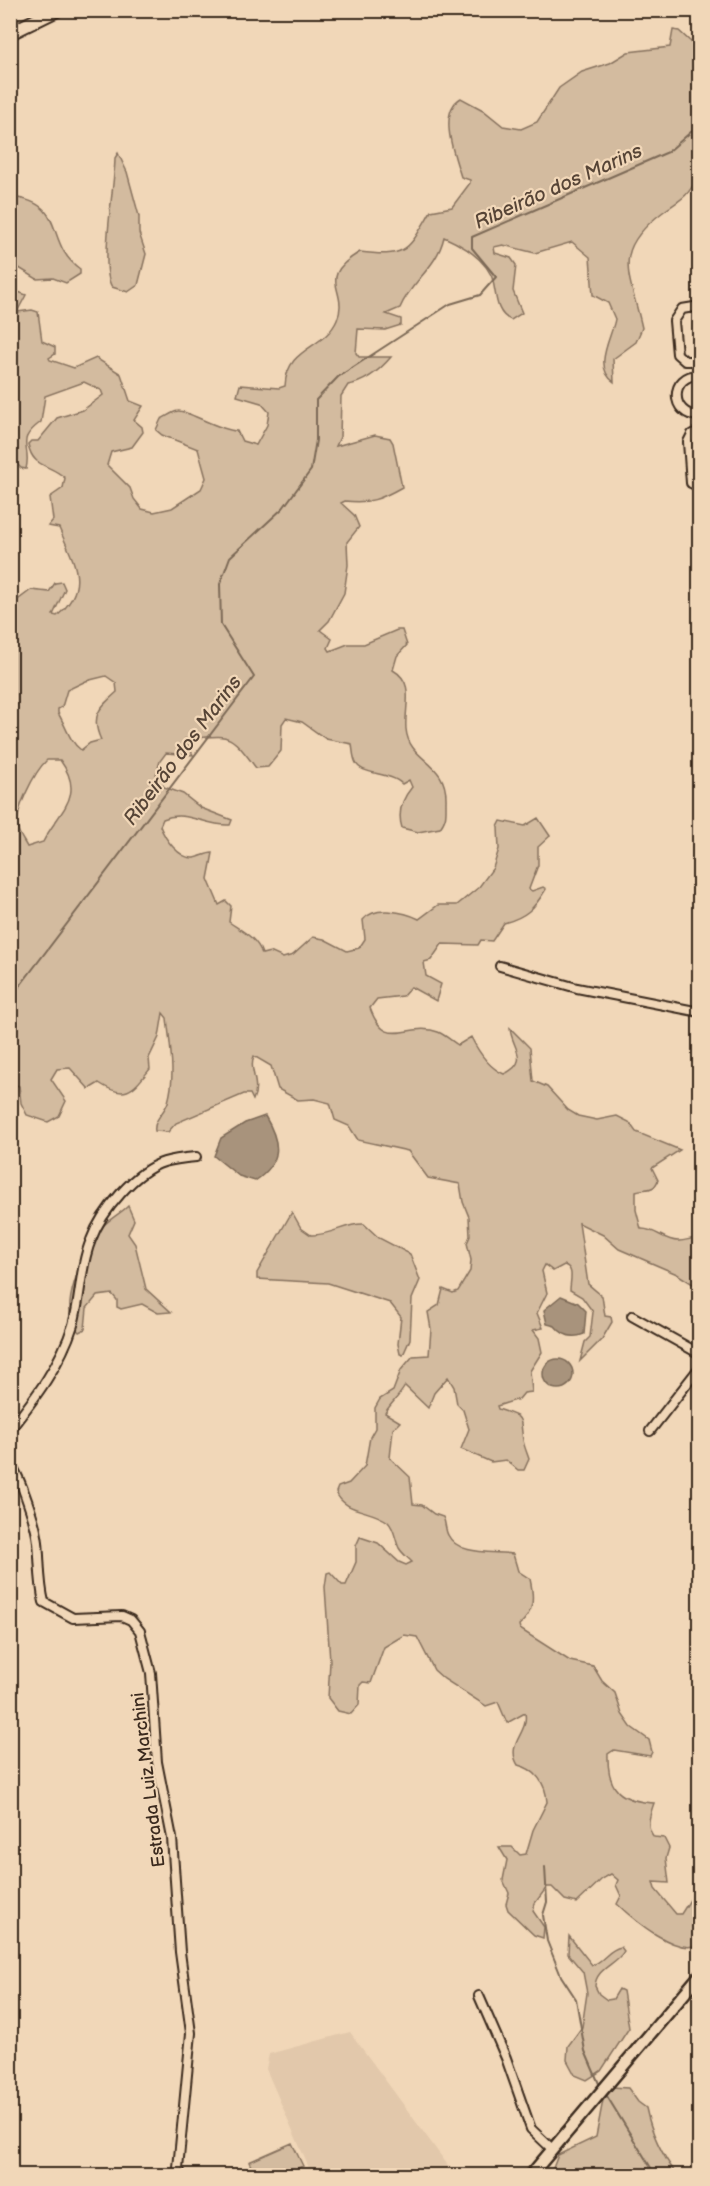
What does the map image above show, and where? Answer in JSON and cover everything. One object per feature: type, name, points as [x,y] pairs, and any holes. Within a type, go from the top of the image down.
[{"type":"main road","points":[[10,33],[57,10]]},
{"type":"main road","points":[[530,2175],[699,1975]]},
{"type":"street","points":[[699,306],[681,309],[674,321],[677,354],[685,361],[699,361]]},
{"type":"street","points":[[699,375],[690,376],[681,381],[676,395],[678,404],[684,412],[699,416]]},
{"type":"street","points":[[699,431],[692,434],[688,442],[691,481],[694,487],[699,487]]},
{"type":"street","points":[[699,549],[699,554]]},
{"type":"street","points":[[500,966],[577,988],[699,1012]]},
{"type":"street","points":[[10,1430],[47,1378],[63,1350],[73,1325],[90,1241],[102,1215],[146,1172],[163,1162],[196,1157]]},
{"type":"street","points":[[632,1316],[699,1354]]},
{"type":"street","points":[[650,1431],[699,1367]]},
{"type":"street","name":"Estrada Luiz Marchini","points":[[10,1463],[28,1505],[38,1540],[39,1575],[44,1602],[73,1618],[122,1616],[131,1620],[140,1631],[151,1673],[158,1762],[172,1838],[180,1952],[191,2034],[178,2168],[182,2175]]},
{"type":"street","points":[[479,1995],[506,2058],[531,2129],[551,2148]]},
{"type":"shaded area","points":[[673,30],[679,31],[691,42],[699,36],[699,178],[686,195],[646,226],[630,252],[629,278],[642,328],[636,342],[613,359],[614,382],[604,368],[604,360],[615,319],[608,303],[593,295],[590,257],[572,242],[535,253],[503,245],[494,247],[495,253],[511,258],[516,265],[513,291],[522,313],[511,320],[505,317],[498,306],[493,280],[487,268],[470,252],[444,237],[436,257],[400,308],[386,314],[401,319],[401,325],[385,330],[358,329],[356,353],[359,357],[391,357],[372,375],[348,385],[341,396],[340,437],[336,446],[375,435],[390,438],[402,487],[375,500],[341,503],[354,515],[359,527],[347,542],[348,565],[344,593],[329,621],[320,630],[332,639],[328,648],[330,651],[348,644],[364,644],[402,630],[407,645],[397,656],[393,670],[400,675],[407,689],[406,729],[409,740],[414,749],[435,769],[445,788],[446,816],[440,828],[418,832],[402,828],[400,811],[412,787],[409,780],[402,784],[390,777],[364,770],[355,761],[352,744],[326,739],[302,722],[286,718],[282,724],[281,751],[268,767],[256,768],[233,741],[211,737],[185,739],[193,755],[166,753],[160,761],[156,775],[164,787],[183,794],[201,808],[232,820],[230,825],[221,825],[188,817],[172,816],[163,819],[160,826],[165,837],[183,855],[194,858],[213,853],[208,879],[219,905],[226,901],[231,906],[229,922],[253,939],[262,954],[270,952],[283,958],[293,955],[313,937],[324,939],[347,951],[359,948],[365,939],[363,920],[368,915],[390,911],[419,919],[438,905],[457,905],[479,887],[493,868],[499,849],[498,827],[501,821],[525,826],[538,818],[550,836],[538,847],[538,865],[529,889],[532,891],[543,887],[546,889],[533,907],[524,915],[504,923],[492,941],[481,940],[478,945],[442,944],[431,960],[424,962],[426,976],[441,984],[436,1001],[411,987],[403,996],[377,999],[370,1008],[383,1029],[391,1032],[427,1029],[441,1033],[458,1045],[471,1037],[489,1063],[504,1074],[517,1064],[518,1059],[510,1028],[530,1048],[533,1081],[547,1087],[568,1110],[578,1116],[597,1120],[617,1116],[629,1122],[636,1132],[680,1150],[652,1168],[658,1180],[652,1188],[636,1191],[636,1210],[641,1229],[674,1241],[699,1239],[699,1288],[677,1274],[619,1249],[603,1235],[579,1223],[588,1284],[602,1296],[605,1316],[611,1317],[612,1322],[602,1339],[580,1361],[585,1342],[590,1337],[593,1312],[582,1297],[570,1290],[570,1269],[564,1265],[553,1271],[545,1265],[542,1271],[547,1293],[537,1313],[543,1328],[533,1330],[539,1338],[542,1352],[530,1371],[532,1392],[524,1393],[519,1399],[497,1406],[498,1409],[520,1419],[523,1442],[529,1459],[524,1470],[518,1470],[506,1460],[491,1462],[461,1449],[469,1429],[463,1410],[457,1404],[454,1387],[448,1377],[434,1393],[428,1408],[405,1386],[387,1410],[385,1413],[400,1422],[393,1429],[390,1458],[410,1477],[413,1504],[422,1505],[434,1514],[443,1517],[447,1533],[453,1542],[477,1551],[513,1554],[518,1571],[530,1579],[532,1592],[531,1609],[519,1625],[520,1629],[570,1661],[593,1666],[602,1681],[615,1693],[622,1714],[631,1727],[649,1740],[652,1752],[650,1756],[614,1750],[608,1754],[608,1767],[613,1785],[618,1792],[633,1800],[654,1803],[649,1820],[651,1833],[654,1837],[664,1838],[669,1848],[666,1858],[669,1883],[653,1882],[655,1889],[676,1914],[681,1914],[695,1892],[699,1891],[699,1944],[690,1947],[668,1941],[656,1934],[617,1904],[621,1896],[616,1885],[618,1880],[611,1874],[602,1879],[577,1903],[565,1900],[552,1887],[547,1887],[535,1903],[533,1911],[544,1927],[543,1938],[534,1935],[508,1910],[506,1904],[509,1893],[503,1880],[507,1860],[499,1847],[512,1847],[520,1855],[526,1854],[533,1830],[547,1802],[539,1778],[530,1770],[518,1765],[515,1758],[514,1751],[524,1727],[525,1713],[507,1723],[498,1702],[486,1706],[444,1679],[434,1670],[417,1637],[404,1635],[384,1647],[371,1683],[363,1682],[360,1685],[359,1705],[351,1714],[338,1711],[328,1698],[330,1661],[325,1587],[327,1573],[330,1572],[342,1585],[346,1585],[356,1562],[356,1546],[360,1537],[378,1543],[399,1562],[406,1565],[412,1562],[399,1548],[388,1522],[345,1504],[336,1492],[338,1487],[349,1483],[365,1466],[370,1437],[375,1428],[375,1408],[380,1399],[393,1391],[401,1370],[413,1356],[429,1355],[431,1329],[428,1312],[439,1305],[443,1289],[453,1293],[458,1291],[470,1271],[471,1260],[467,1243],[470,1236],[469,1217],[463,1202],[460,1184],[428,1178],[408,1151],[358,1140],[349,1126],[335,1120],[330,1103],[314,1099],[298,1100],[278,1089],[271,1066],[254,1056],[252,1066],[256,1088],[253,1100],[250,1094],[244,1094],[176,1123],[168,1132],[155,1131],[156,1123],[168,1102],[172,1081],[167,1018],[163,1013],[159,1037],[149,1058],[150,1069],[139,1083],[128,1091],[116,1091],[99,1083],[89,1089],[70,1068],[57,1069],[51,1079],[66,1101],[59,1116],[48,1122],[27,1115],[21,1103],[19,1086],[10,1083],[11,605],[31,590],[49,592],[55,583],[62,582],[65,589],[53,615],[57,616],[74,595],[77,584],[74,563],[59,528],[48,526],[53,520],[50,497],[63,488],[65,478],[38,462],[30,452],[28,444],[31,441],[38,441],[57,418],[83,410],[103,395],[101,390],[84,382],[45,396],[41,422],[28,434],[26,439],[26,469],[21,468],[10,457],[11,289],[26,295],[17,312],[32,310],[38,312],[42,341],[55,347],[55,354],[49,358],[50,360],[74,368],[96,358],[121,374],[130,401],[143,406],[134,420],[142,427],[143,432],[132,447],[111,452],[107,465],[130,488],[134,499],[142,509],[154,512],[172,508],[201,489],[206,478],[198,449],[162,435],[156,430],[161,419],[182,411],[222,428],[237,431],[242,441],[256,445],[267,425],[269,412],[261,403],[237,396],[240,385],[279,388],[285,386],[287,373],[292,363],[324,337],[337,320],[340,301],[336,277],[346,261],[360,252],[388,254],[405,248],[417,235],[431,211],[452,207],[470,183],[470,180],[461,177],[450,135],[450,113],[461,98],[483,110],[503,126],[521,129],[537,122],[559,88],[582,72],[610,63],[628,52],[670,47]],"holes":[[[106,676],[116,683],[117,692],[105,703],[96,718],[101,740],[90,743],[81,750],[71,738],[58,709],[62,707],[67,690],[86,681]],[[47,760],[60,760],[68,773],[71,784],[70,794],[62,812],[43,842],[27,847],[18,829],[19,813],[31,782]]]},
{"type":"shaded area","points":[[118,153],[127,172],[139,216],[139,233],[146,254],[138,285],[128,292],[112,287],[108,277],[107,245],[115,158]]},
{"type":"shaded area","points":[[11,197],[29,201],[41,207],[49,216],[62,248],[69,259],[80,269],[80,274],[66,283],[53,278],[37,279],[11,263]]},
{"type":"shaded area","points":[[265,1116],[276,1143],[275,1159],[271,1167],[255,1181],[239,1176],[214,1156],[221,1138],[245,1123]]},
{"type":"shaded area","points":[[128,1206],[134,1220],[128,1234],[135,1244],[146,1289],[171,1312],[158,1313],[142,1304],[121,1309],[117,1307],[117,1300],[112,1294],[97,1296],[87,1308],[85,1329],[79,1332],[72,1323],[70,1311],[71,1297],[79,1268],[100,1229]]},
{"type":"shaded area","points":[[292,1212],[301,1228],[311,1235],[325,1234],[351,1225],[364,1224],[379,1238],[410,1254],[420,1280],[412,1299],[410,1339],[403,1355],[400,1354],[398,1344],[401,1317],[390,1303],[328,1283],[257,1279],[257,1273]]},
{"type":"shaded area","points":[[561,1296],[578,1303],[586,1311],[584,1334],[568,1336],[555,1326],[547,1324],[544,1310]]},
{"type":"shaded area","points":[[558,1359],[564,1360],[572,1368],[572,1380],[564,1388],[558,1389],[552,1388],[544,1380],[543,1374],[544,1368],[552,1360]]},
{"type":"shaded area","points":[[569,1936],[592,1965],[617,1948],[621,1947],[624,1951],[599,1975],[595,1986],[599,1994],[607,2000],[613,1999],[619,1989],[623,1991],[629,2028],[601,2071],[587,2080],[575,2075],[567,2060],[568,2046],[582,2027],[587,1993],[583,1972],[568,1954]]},
{"type":"shaded area","points":[[350,2032],[455,2175],[312,2175],[266,2069],[269,2054]]},
{"type":"shaded area","points":[[611,2087],[628,2088],[638,2102],[646,2108],[658,2143],[677,2175],[550,2176],[558,2155],[596,2137],[603,2100]]},
{"type":"shaded area","points":[[292,2143],[303,2166],[282,2175],[255,2175],[249,2162]]},
{"type":"waterway","name":"Ribeirão dos Marins","points":[[10,999],[254,677],[221,625],[220,584],[230,557],[283,508],[311,470],[316,440],[316,400],[338,377],[450,304],[480,295],[496,277],[472,248],[472,237],[668,152],[700,124]]},
{"type":"waterway","name":"Ribeirão dos Marins","points":[[545,1867],[547,1902],[543,1915],[547,1941],[561,1976],[576,1999],[585,2051],[600,2086]]},
{"type":"waterway","name":"Ribeirão dos Marins","points":[[605,2093],[656,2176]]}]
